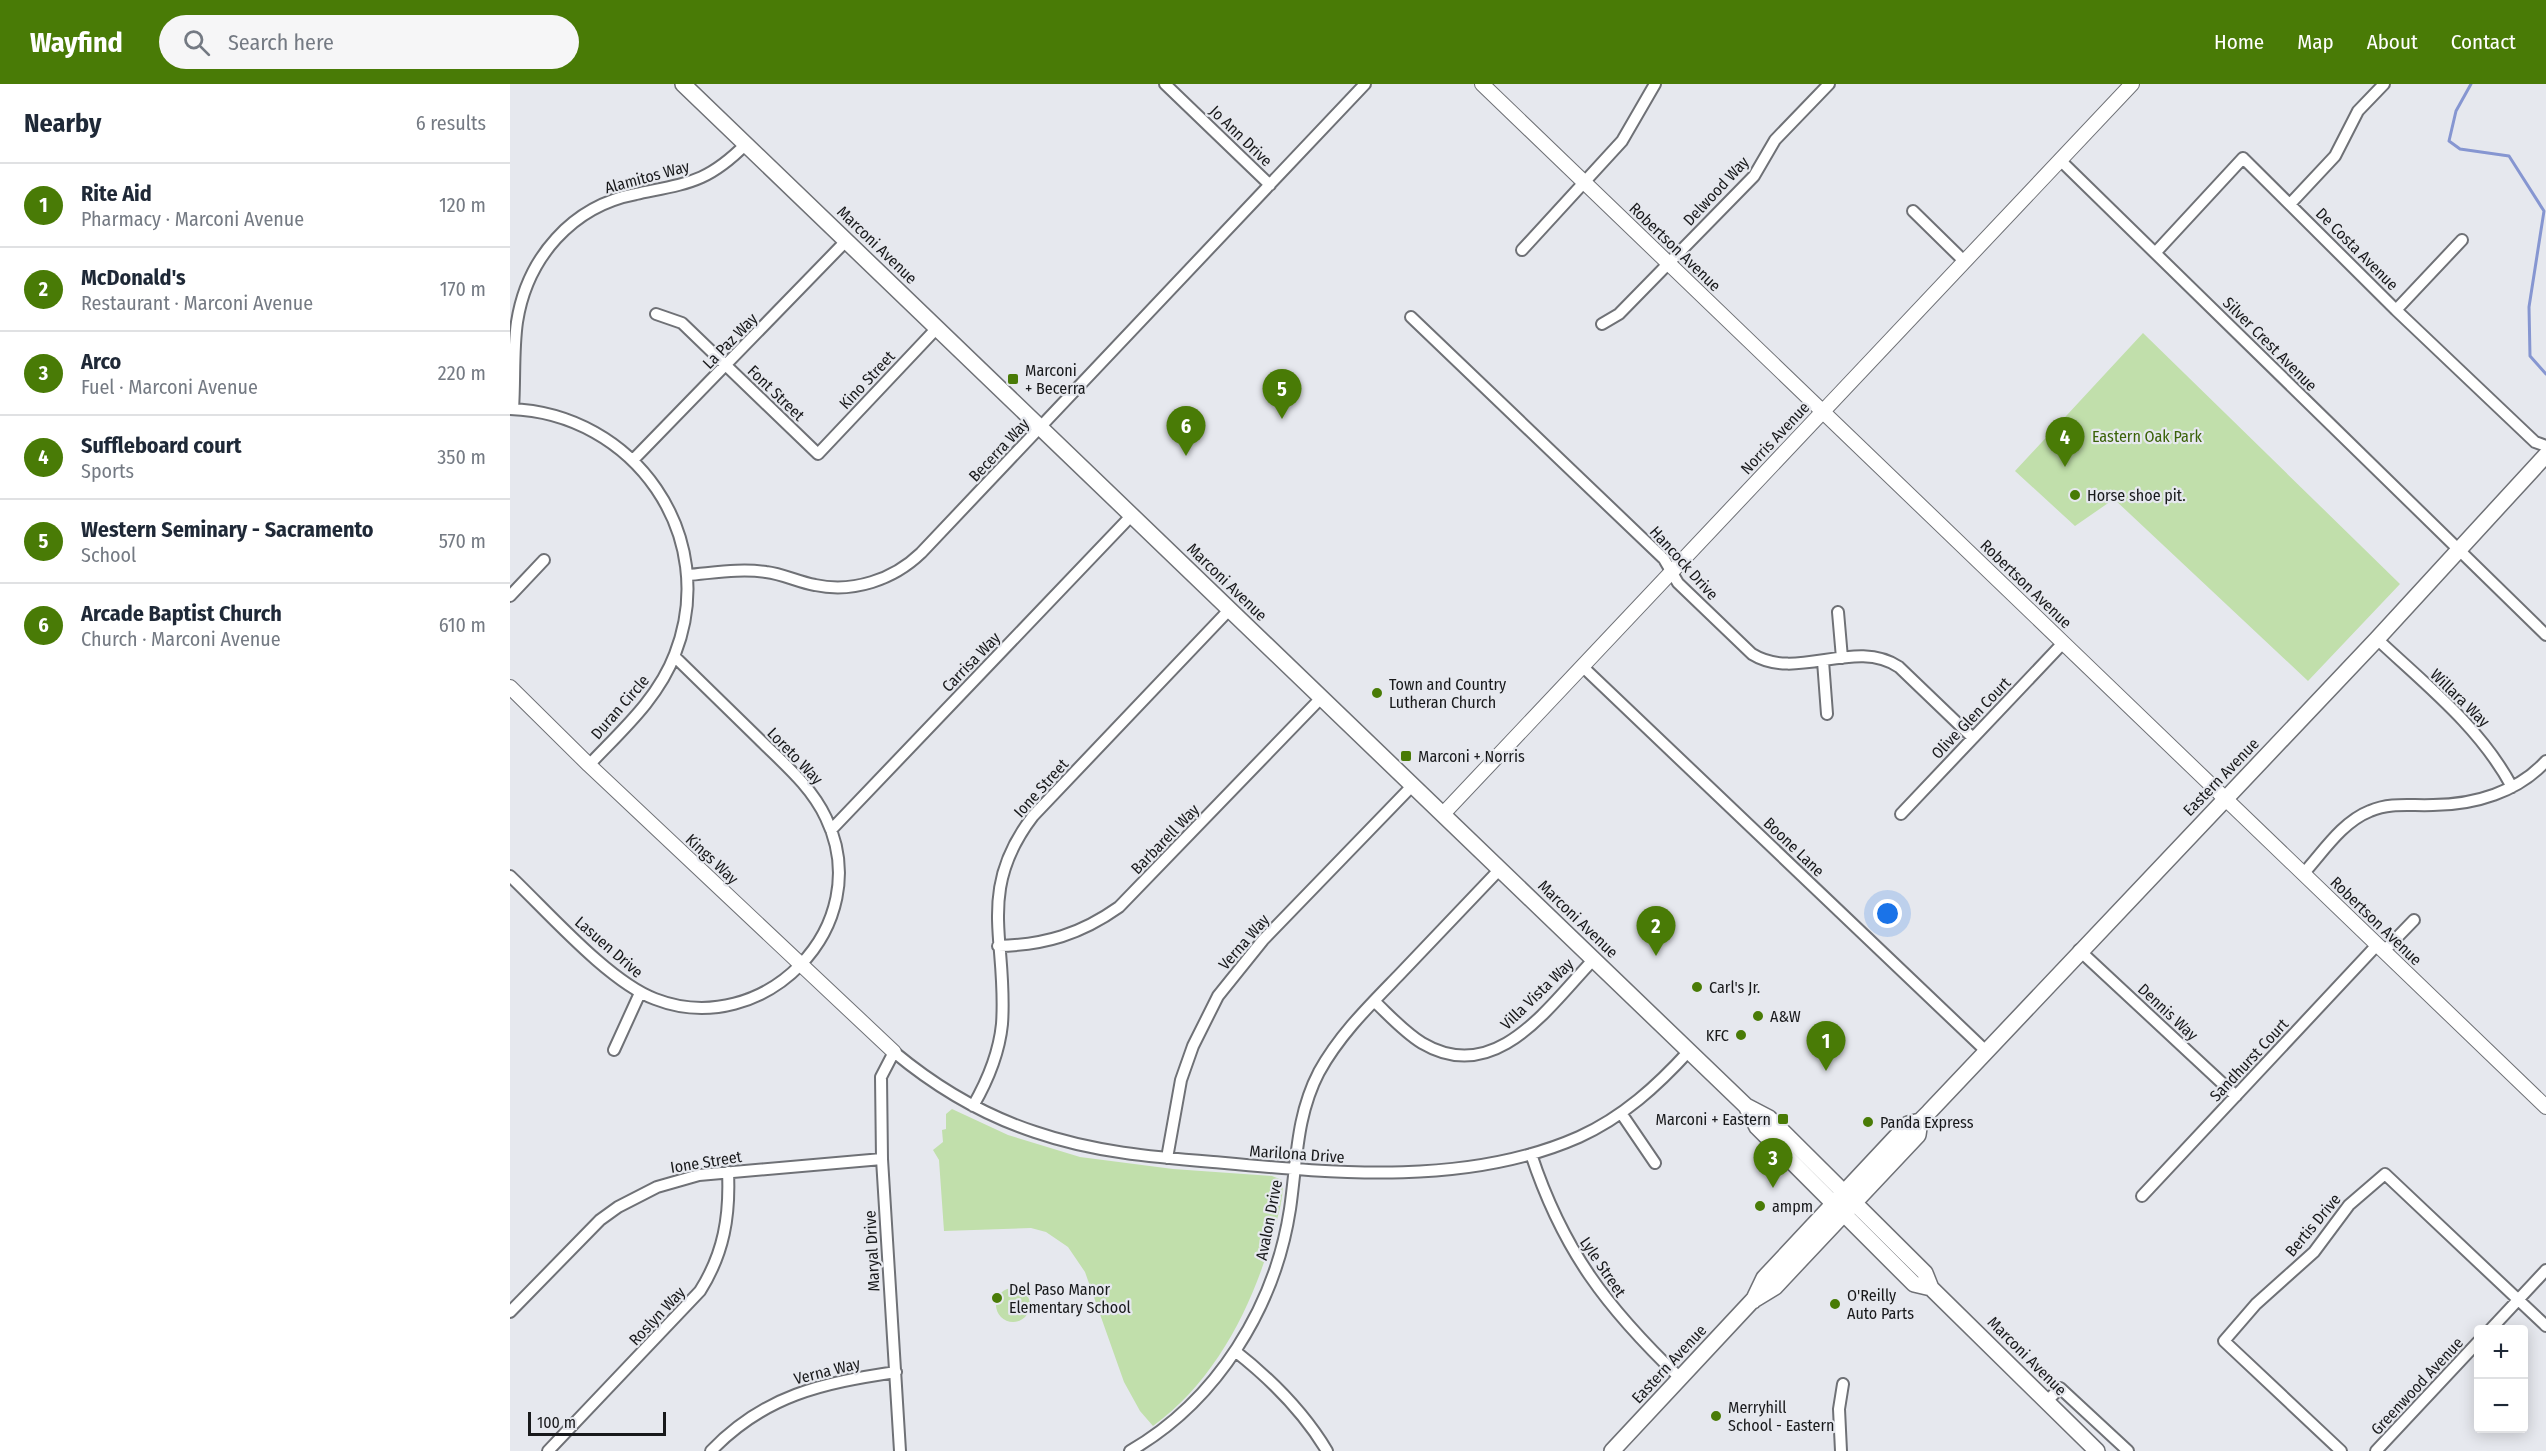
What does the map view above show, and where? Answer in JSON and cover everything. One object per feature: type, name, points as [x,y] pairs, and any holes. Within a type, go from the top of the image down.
[{"type":"main road","name":"Marconi Avenue","points":[[683,84],[1746,1106],[1769,1118],[1844,1203],[1925,1273],[1931,1288],[2097,1451]]},
{"type":"main road","name":"Eastern Avenue","points":[[1612,1451],[1752,1301],[1776,1287],[1844,1203],[1918,1135],[1920,1121],[2079,950],[2226,799],[2546,455]]},
{"type":"street","name":"Jo Ann Drive","points":[[1166,84],[1270,185]]},
{"type":"street","name":"Becerra Way","points":[[687,575],[753,570],[828,587],[848,587],[879,580],[901,569],[921,553],[1041,428],[1365,84]]},
{"type":"street","name":"Robertson Avenue","points":[[1482,84],[2546,1107]]},
{"type":"street","points":[[1522,250],[1622,141],[1655,84]]},
{"type":"street","name":"Delwood Way","points":[[1602,324],[1620,314],[1754,176],[1775,140],[1829,84]]},
{"type":"street","name":"Norris Avenue","points":[[1443,814],[2132,84]]},
{"type":"street","points":[[2291,203],[2335,156],[2358,111],[2384,84]]},
{"type":"street","name":"Alamitos Way","points":[[512,409],[517,328],[521,305],[541,258],[558,236],[579,217],[607,202],[677,187],[705,177],[718,169],[746,144]]},
{"type":"street","name":"De Costa Avenue","points":[[2156,252],[2243,158],[2291,203],[2396,310],[2535,442],[2546,446]]},
{"type":"street","name":"Silver Crest Avenue","points":[[2060,160],[2156,252],[2458,552],[2546,635]]},
{"type":"street","points":[[1913,211],[1964,261]]},
{"type":"street","points":[[2396,310],[2462,240]]},
{"type":"street","name":"La Paz Way","points":[[633,460],[846,241]]},
{"type":"street","name":"Font Street","points":[[656,314],[682,323],[818,453]]},
{"type":"street","name":"Hancock Drive","points":[[1411,316],[1665,559],[1678,583],[1758,657],[1782,664],[1875,657],[1894,663],[1973,738]]},
{"type":"street","name":"Kino Street","points":[[818,453],[937,328]]},
{"type":"street","name":"Duran Circle","points":[[512,409],[535,411],[572,421],[605,438],[633,460],[658,491],[680,537],[687,575],[686,615],[675,657],[658,688],[643,708],[589,765]]},
{"type":"street","name":"Carrisa Way","points":[[831,830],[1132,515]]},
{"type":"street","points":[[510,596],[544,560]]},
{"type":"street","name":"Ione Street","points":[[973,1106],[990,1074],[999,1041],[1002,993],[997,897],[1002,873],[1023,829],[1230,609]]},
{"type":"street","points":[[1838,612],[1842,658]]},
{"type":"street","name":"Willara Way","points":[[2376,639],[2475,731],[2489,748],[2512,787]]},
{"type":"street","name":"Olive Glen Court","points":[[1901,814],[2063,643]]},
{"type":"street","name":"Loreto Way","points":[[675,657],[802,782],[819,805],[831,830],[839,873],[834,910],[825,933],[800,964]]},
{"type":"street","points":[[1823,661],[1827,714]]},
{"type":"street","name":"Boone Lane","points":[[1582,666],[1986,1051]]},
{"type":"street","name":"Kings Way","points":[[510,687],[589,765],[894,1052]]},
{"type":"street","name":"Barbarell Way","points":[[998,945],[1057,939],[1090,926],[1119,907],[1322,698]]},
{"type":"street","points":[[2303,874],[2346,827],[2370,811],[2391,805],[2432,805],[2470,801],[2512,787],[2532,775],[2546,761]]},
{"type":"street","name":"Verna Way","points":[[1167,1158],[1170,1127],[1181,1080],[1193,1046],[1218,996],[1263,940],[1413,785]]},
{"type":"street","name":"Avalon Drive","points":[[1130,1451],[1157,1434],[1187,1408],[1235,1352],[1259,1308],[1277,1262],[1290,1208],[1301,1120],[1318,1074],[1345,1032],[1500,869]]},
{"type":"street","name":"Lasuen Drive","points":[[510,876],[616,977],[640,993],[680,1006],[721,1007],[754,997],[783,980],[800,964]]},
{"type":"street","name":"Sandhurst Court","points":[[2142,1196],[2380,948],[2414,920]]},
{"type":"street","name":"Dennis Way","points":[[2079,950],[2236,1096]]},
{"type":"street","name":"Villa Vista Way","points":[[1374,1001],[1412,1036],[1428,1046],[1455,1054],[1484,1053],[1504,1046],[1522,1034],[1594,959]]},
{"type":"street","points":[[614,1050],[640,993]]},
{"type":"street","name":"Marilona Drive","points":[[894,1052],[929,1079],[973,1106],[1004,1121],[1055,1139],[1108,1151],[1294,1170],[1417,1171],[1471,1166],[1531,1154],[1579,1137],[1622,1113],[1653,1088],[1689,1051]]},
{"type":"street","name":"Maryal Drive","points":[[894,1052],[880,1077],[882,1159],[900,1451]]},
{"type":"street","points":[[1622,1113],[1655,1163]]},
{"type":"street","name":"Lyle Street","points":[[1531,1154],[1553,1212],[1582,1266],[1618,1316],[1680,1378]]},
{"type":"street","name":"Ione Street","points":[[510,1312],[590,1230],[618,1207],[657,1186],[678,1179],[728,1172],[882,1159]]},
{"type":"street","name":"Roslyn Way","points":[[548,1451],[700,1291],[717,1261],[727,1229],[728,1172]]},
{"type":"street","name":"Bertis Drive","points":[[2341,1451],[2224,1341],[2256,1304],[2314,1252],[2337,1219],[2362,1192],[2385,1174],[2546,1326]]},
{"type":"street","points":[[2494,1325],[2546,1270]]},
{"type":"street","name":"Greenwood Avenue","points":[[2376,1451],[2474,1346]]},
{"type":"street","points":[[1235,1352],[1260,1371],[1292,1402],[1327,1451]]},
{"type":"street","name":"Verna Way","points":[[711,1451],[750,1418],[785,1398],[831,1382],[896,1372]]},
{"type":"street","points":[[1841,1451],[1839,1408],[1843,1384]]},
{"type":"street","points":[[2047,1401],[2060,1388],[2128,1451]]},
{"type":"green space","name":"Eastern Oak Park","points":[[2143,333],[2400,584],[2308,681],[2114,499],[2075,526],[2015,471]]},
{"type":"green space","points":[[952,1109],[1008,1135],[1080,1157],[1173,1169],[1272,1176],[1282,1180],[1282,1200],[1273,1234],[1254,1288],[1229,1340],[1195,1387],[1153,1426],[1140,1411],[1124,1382],[1085,1272],[1068,1247],[1046,1232],[1031,1228],[944,1231],[939,1160],[933,1150],[943,1142],[942,1130],[946,1129],[946,1114]]},
{"type":"green space","points":[[1013,1288],[1025,1293],[1030,1305],[1025,1317],[1013,1322],[1001,1317],[996,1305],[1001,1293]]},
{"type":"waterway","points":[[2471,84],[2456,111],[2449,141],[2460,149],[2509,156],[2544,211],[2529,307],[2530,356],[2546,374]]},
{"type":"place","name":"Marconi + Becerra","points":[[1013,379]]},
{"type":"place","name":"Western Seminary - Sacramento","points":[[1282,419]]},
{"type":"place","name":"Arcade Baptist Church","points":[[1186,456]]},
{"type":"place","name":"Suffleboard court","points":[[2065,467]]},
{"type":"place","name":"Horse shoe pit.","points":[[2075,495]]},
{"type":"place","name":"Town and Country Lutheran Church","points":[[1377,693]]},
{"type":"place","name":"Marconi + Norris","points":[[1406,756]]},
{"type":"place","name":"McDonald's","points":[[1656,956]]},
{"type":"place","name":"Carl's Jr.","points":[[1697,987]]},
{"type":"place","name":"A&W","points":[[1758,1016]]},
{"type":"place","name":"KFC","points":[[1741,1035]]},
{"type":"place","name":"Rite Aid","points":[[1826,1071]]},
{"type":"place","name":"Marconi + Eastern","points":[[1783,1119]]},
{"type":"place","name":"Panda Express","points":[[1868,1122]]},
{"type":"place","name":"Arco","points":[[1773,1188]]},
{"type":"place","name":"ampm","points":[[1760,1206]]},
{"type":"place","name":"Del Paso Manor Elementary School","points":[[997,1298]]},
{"type":"place","name":"O'Reilly Auto Parts","points":[[1835,1304]]},
{"type":"place","name":"Merryhill School - Eastern","points":[[1716,1416]]}]
